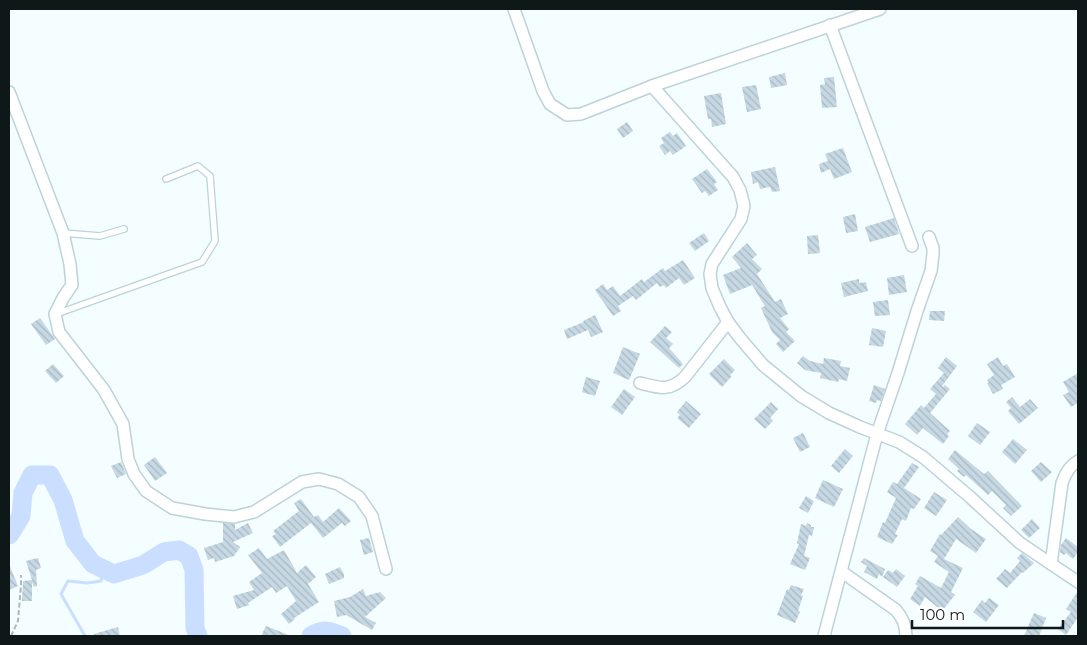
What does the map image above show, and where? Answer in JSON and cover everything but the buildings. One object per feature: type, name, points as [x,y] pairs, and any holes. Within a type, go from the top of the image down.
[{"type":"street","points":[[514,9],[543,91],[550,104],[567,115],[581,114],[652,86],[880,9]]},
{"type":"street","points":[[830,25],[912,246]]},
{"type":"street","points":[[652,86],[733,177],[740,190],[744,206],[741,219],[712,264],[710,274],[712,288],[728,322],[763,365],[800,396],[829,413],[860,428],[899,442],[923,457],[1020,543],[1078,582]]},
{"type":"street","points":[[9,92],[63,233],[70,264],[72,285],[55,314],[59,332],[104,390],[123,424],[128,459],[134,474],[146,491],[172,508],[234,517],[254,512],[302,482],[319,479],[338,484],[360,497],[372,516],[386,569]]},
{"type":"street","points":[[824,636],[877,434],[898,373],[916,311],[932,271],[933,248],[929,237]]},
{"type":"street","points":[[640,383],[660,388],[678,384],[686,377],[728,322]]},
{"type":"street","points":[[1051,564],[1062,483],[1066,472],[1078,461]]},
{"type":"street","points":[[842,572],[896,610],[905,625],[906,636]]},
{"type":"lane","points":[[55,314],[202,262],[215,241],[210,176],[198,166],[166,179]]},
{"type":"lane","points":[[63,233],[100,236],[124,229]]},
{"type":"path","points":[[11,636],[18,621],[21,576]]},
{"type":"waterway","points":[[9,535],[21,516],[23,493],[32,475],[50,475],[63,500],[75,541],[93,564],[114,574],[143,565],[164,552],[179,550],[189,556],[194,570],[195,628],[198,636]]},
{"type":"waterway","points":[[85,636],[61,594],[68,581],[87,583],[101,581],[104,570]]},
{"type":"waterway","points":[[311,636],[327,631],[342,636]]}]
